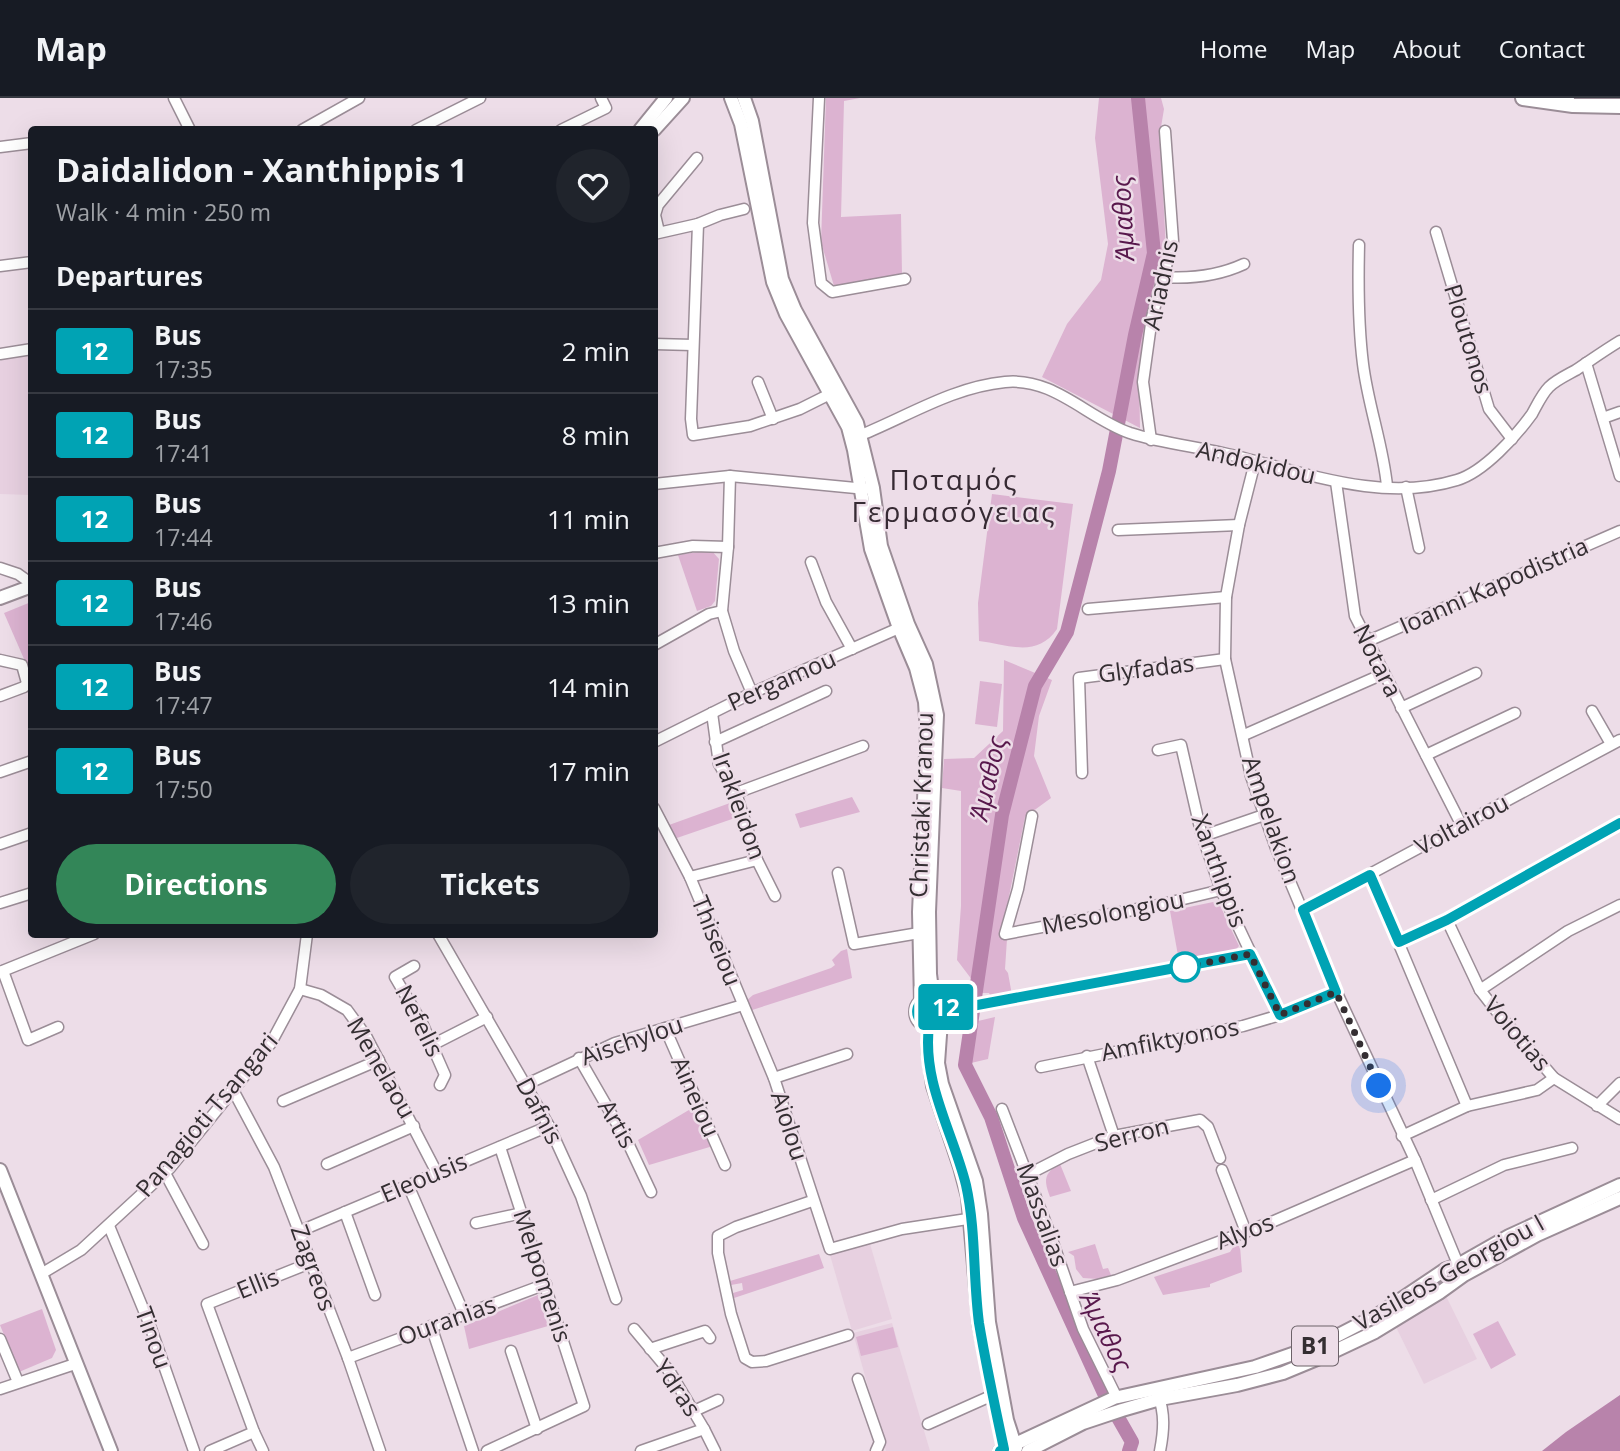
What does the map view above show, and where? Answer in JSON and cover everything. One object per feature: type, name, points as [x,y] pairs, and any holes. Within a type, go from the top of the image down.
[{"type":"highway","points":[[1522,98],[1573,105],[1620,106]]},
{"type":"highway","points":[[1577,98],[1620,106]]},
{"type":"main road","points":[[643,126],[666,98]]},
{"type":"main road","points":[[658,126],[683,98]]},
{"type":"main road","name":"Christaki Kranou","points":[[731,98],[741,124],[773,282],[786,314],[848,427],[884,554],[926,664],[936,700],[929,912],[938,1012],[928,1049],[933,1086],[976,1217],[989,1322],[1007,1420],[1008,1449]]},
{"type":"main road","name":"Christaki Kranou","points":[[744,98],[752,121],[778,265],[787,294],[854,417],[861,435],[871,549],[922,685],[927,716],[919,933],[938,1012]]},
{"type":"main road","points":[[0,601],[28,587]]},
{"type":"main road","points":[[0,601],[28,593]]},
{"type":"main road","points":[[0,1170],[111,1451]]},
{"type":"main road","name":"Vasileos Georgiou I","points":[[1461,1270],[1509,1236],[1620,1185]]},
{"type":"main road","name":"Vasileos Georgiou I","points":[[1008,1449],[1118,1402],[1262,1365],[1321,1344],[1379,1314],[1446,1269],[1461,1270],[1620,1198]]},
{"type":"main road","name":"Christaki Kranou","points":[[976,1217],[979,1323],[993,1395],[1008,1449]]},
{"type":"main road","name":"Vasileos Georgiou I","points":[[1028,1451],[1092,1413]]},
{"type":"street","points":[[174,98],[188,126]]},
{"type":"street","points":[[309,126],[359,98]]},
{"type":"street","points":[[423,126],[462,102],[480,98]]},
{"type":"street","points":[[819,98],[813,223],[821,283],[832,292],[905,279]]},
{"type":"street","points":[[567,126],[603,103]]},
{"type":"street","name":"Ariadnis","points":[[1151,440],[1143,382],[1152,317],[1173,242],[1165,131]]},
{"type":"street","points":[[0,147],[28,144]]},
{"type":"street","points":[[658,205],[697,158]]},
{"type":"street","points":[[658,233],[698,224],[744,209]]},
{"type":"street","points":[[698,224],[691,419],[694,435],[751,426],[800,409],[830,394]]},
{"type":"street","name":"Ploutonos","points":[[1436,232],[1489,409],[1512,439]]},
{"type":"street","points":[[1359,245],[1357,295],[1363,366],[1387,486]]},
{"type":"street","points":[[0,266],[28,262]]},
{"type":"street","points":[[1163,277],[1202,278],[1227,272],[1244,264]]},
{"type":"street","name":"Andokidou","points":[[861,435],[952,395],[1006,382],[1030,383],[1049,388],[1101,419],[1151,440],[1225,453],[1336,482],[1421,487],[1460,480],[1485,463],[1512,439],[1548,388],[1620,341]]},
{"type":"street","points":[[658,344],[693,345]]},
{"type":"street","points":[[0,354],[28,350]]},
{"type":"street","points":[[1586,363],[1620,475]]},
{"type":"street","points":[[758,382],[772,419]]},
{"type":"street","points":[[1603,418],[1620,412]]},
{"type":"street","name":"Ampelakion","points":[[1255,462],[1239,525],[1226,597],[1225,659],[1251,776],[1264,815],[1336,992],[1415,1160],[1461,1270]]},
{"type":"street","points":[[730,476],[728,547],[722,611],[734,651],[752,693]]},
{"type":"street","points":[[658,484],[730,476],[764,477],[867,489]]},
{"type":"street","name":"Notara","points":[[1336,482],[1355,616],[1462,826]]},
{"type":"street","points":[[1406,487],[1419,548]]},
{"type":"street","points":[[1118,530],[1239,525]]},
{"type":"street","name":"Ioanni Kapodistria","points":[[1368,641],[1620,531]]},
{"type":"street","points":[[658,552],[693,546],[728,547]]},
{"type":"street","name":"Pergamou","points":[[811,562],[826,601],[852,649]]},
{"type":"street","points":[[0,568],[28,582]]},
{"type":"street","points":[[1088,609],[1226,597]]},
{"type":"street","points":[[658,643],[709,614],[722,611]]},
{"type":"street","name":"Pergamou","points":[[658,739],[752,693],[899,628]]},
{"type":"street","name":"Glyfadas","points":[[1082,773],[1079,678],[1225,659]]},
{"type":"street","points":[[0,660],[22,665],[27,683],[24,687],[0,696]]},
{"type":"street","points":[[1401,708],[1476,673]]},
{"type":"street","points":[[1244,735],[1383,674]]},
{"type":"street","points":[[716,742],[826,691]]},
{"type":"street","points":[[1592,711],[1616,742]]},
{"type":"street","name":"Irakleidon","points":[[712,713],[719,764],[736,793],[757,860],[775,895]]},
{"type":"street","points":[[1426,755],[1515,713]]},
{"type":"street","name":"Voltairou","points":[[1303,910],[1616,742]]},
{"type":"street","name":"Xanthippis","points":[[1158,750],[1181,745],[1202,836],[1221,890],[1280,1015]]},
{"type":"street","points":[[736,793],[863,746]]},
{"type":"street","points":[[0,772],[28,762]]},
{"type":"street","points":[[1202,836],[1264,815]]},
{"type":"street","name":"Thiseiou","points":[[658,816],[690,877],[743,1005]]},
{"type":"street","name":"Mesolongiou","points":[[1032,816],[1018,890],[1005,934],[1159,905],[1221,890]]},
{"type":"street","points":[[1399,942],[1447,920],[1620,823]]},
{"type":"street","points":[[0,844],[28,834]]},
{"type":"street","name":"Thiseiou","points":[[690,877],[757,860]]},
{"type":"street","points":[[838,873],[854,944],[919,933]]},
{"type":"street","points":[[1370,875],[1467,1107]]},
{"type":"street","points":[[0,903],[28,894]]},
{"type":"street","points":[[1480,989],[1568,930],[1620,905]]},
{"type":"street","name":"Voiotias","points":[[1447,920],[1480,989],[1554,1077],[1620,1119]]},
{"type":"street","points":[[58,1027],[27,1041],[1,971],[84,938]]},
{"type":"street","name":"Panagioti Tsangari","points":[[41,1274],[81,1250],[165,1173],[271,1043],[300,989],[306,938]]},
{"type":"street","name":"Dafnis","points":[[440,938],[549,1126],[581,1196],[616,1299]]},
{"type":"street","points":[[938,1012],[1250,954]]},
{"type":"street","name":"Nefelis","points":[[414,966],[395,977],[445,1074],[440,1085]]},
{"type":"street","name":"Menelaou","points":[[300,989],[321,995],[347,1010],[366,1036],[437,1173]]},
{"type":"street","name":"Amfiktyonos","points":[[1041,1067],[1243,1026],[1280,1015],[1336,992]]},
{"type":"street","name":"Aischylou","points":[[525,1085],[615,1043],[743,1005]]},
{"type":"street","name":"Aiolou","points":[[743,1005],[774,1078],[812,1201],[830,1249],[902,1229],[976,1217]]},
{"type":"street","points":[[432,1045],[487,1017]]},
{"type":"street","name":"Aineiou","points":[[665,1028],[725,1165]]},
{"type":"street","points":[[774,1078],[847,1054]]},
{"type":"street","points":[[1087,1056],[1114,1136]]},
{"type":"street","name":"Artis","points":[[579,1058],[628,1143],[651,1192]]},
{"type":"street","points":[[283,1101],[379,1060]]},
{"type":"street","points":[[1402,1136],[1467,1107],[1537,1090],[1554,1077]]},
{"type":"street","points":[[1597,1105],[1620,1083]]},
{"type":"street","name":"Zagreos","points":[[233,1090],[275,1167],[348,1358],[380,1451]]},
{"type":"street","name":"Massalias","points":[[1002,1109],[1083,1329],[1118,1402]]},
{"type":"street","name":"Serron","points":[[1027,1175],[1068,1154],[1114,1136],[1200,1121],[1208,1127],[1220,1158]]},
{"type":"street","points":[[327,1164],[414,1126]]},
{"type":"street","name":"Eleousis","points":[[300,1231],[549,1126]]},
{"type":"street","name":"Melpomenis","points":[[499,1147],[584,1406],[537,1429]]},
{"type":"street","points":[[1431,1200],[1504,1165],[1572,1148]]},
{"type":"street","name":"Alyos","points":[[1070,1292],[1117,1280],[1246,1232],[1415,1160]]},
{"type":"street","points":[[1222,1170],[1246,1232]]},
{"type":"street","points":[[165,1173],[203,1244]]},
{"type":"street","points":[[408,1185],[464,1314]]},
{"type":"street","points":[[812,1201],[736,1227],[718,1236],[718,1253],[731,1314],[745,1358],[752,1362],[766,1361],[848,1335]]},
{"type":"street","points":[[345,1212],[375,1295]]},
{"type":"street","points":[[476,1223],[522,1213]]},
{"type":"street","name":"Tinou","points":[[109,1226],[149,1323],[194,1451]]},
{"type":"street","name":"Ellis","points":[[254,1432],[207,1304],[310,1263]]},
{"type":"street","name":"Ouranias","points":[[348,1358],[545,1284]]},
{"type":"street","points":[[431,1326],[473,1451]]},
{"type":"street","name":"Ydras","points":[[634,1329],[670,1372],[705,1429],[715,1451]]},
{"type":"street","points":[[650,1349],[705,1331],[710,1338]]},
{"type":"street","points":[[0,1339],[18,1382]]},
{"type":"street","points":[[486,1451],[537,1429],[510,1351]]},
{"type":"street","points":[[0,1389],[75,1364]]},
{"type":"street","points":[[858,1378],[880,1442],[876,1451]]},
{"type":"street","points":[[1158,1393],[1164,1429],[1160,1451]]},
{"type":"street","points":[[928,1424],[993,1395]]},
{"type":"street","points":[[694,1411],[718,1400]]},
{"type":"street","points":[[641,1451],[705,1429]]},
{"type":"street","points":[[209,1451],[254,1432],[263,1451]]},
{"type":"shaded area","points":[[826,98],[860,98],[844,101],[841,217],[901,214],[902,274],[834,286],[821,242]]},
{"type":"shaded area","points":[[1099,98],[1161,98],[1164,109],[1160,133],[1166,250],[1139,373],[1140,428],[1042,377],[1067,324],[1101,280],[1108,244],[1095,138]]},
{"type":"shaded area","points":[[28,354],[28,495],[0,494],[0,361],[15,355]]},
{"type":"shaded area","points":[[992,494],[1073,504],[1057,629],[1041,644],[1032,647],[1012,647],[979,641],[978,603]]},
{"type":"shaded area","points":[[711,550],[719,559],[715,601],[711,606],[697,611],[678,555]]},
{"type":"shaded area","points":[[28,603],[28,668],[4,613]]},
{"type":"shaded area","points":[[1004,660],[1052,680],[1039,716],[1034,756],[1051,798],[1025,817],[1001,936],[1007,939],[1005,969],[1012,995],[992,999],[989,993],[982,993],[957,960],[961,906],[961,791],[942,788],[944,759],[974,758],[1003,731]]},
{"type":"shaded area","points":[[980,681],[1002,684],[997,727],[975,724]]},
{"type":"shaded area","points":[[852,797],[860,812],[800,828],[795,814]]},
{"type":"shaded area","points":[[730,803],[735,818],[674,839],[669,825]]},
{"type":"shaded area","points":[[1218,901],[1239,946],[1232,954],[1179,961],[1170,911]]},
{"type":"shaded area","points":[[847,949],[852,978],[749,1011],[746,1001],[753,995],[831,968],[835,965],[832,960]]},
{"type":"shaded area","points":[[995,1017],[988,1059],[971,1063],[978,1021]]},
{"type":"shaded area","points":[[694,1107],[713,1146],[649,1165],[638,1140]]},
{"type":"shaded area","points":[[1060,1164],[1071,1191],[1050,1197],[1046,1178],[1050,1171]]},
{"type":"shaded area","points":[[870,1244],[892,1319],[852,1331],[830,1255]]},
{"type":"shaded area","points":[[1095,1244],[1103,1269],[1108,1268],[1111,1275],[1098,1279],[1083,1278],[1076,1269],[1074,1256],[1068,1252]]},
{"type":"shaded area","points":[[1234,1246],[1240,1246],[1242,1272],[1210,1284],[1210,1287],[1163,1295],[1154,1277],[1230,1252]]},
{"type":"shaded area","points":[[819,1254],[824,1268],[734,1298],[733,1293],[743,1290],[742,1283],[731,1285],[730,1281]]},
{"type":"shaded area","points":[[538,1295],[548,1326],[469,1349],[464,1326]]},
{"type":"shaded area","points":[[1446,1296],[1477,1359],[1424,1384],[1396,1327]]},
{"type":"shaded area","points":[[42,1309],[56,1350],[52,1358],[19,1372],[0,1325]]},
{"type":"shaded area","points":[[1498,1321],[1516,1355],[1491,1369],[1473,1334]]},
{"type":"shaded area","points":[[892,1323],[930,1451],[886,1451],[853,1333]]},
{"type":"shaded area","points":[[893,1327],[898,1347],[861,1356],[856,1337]]},
{"type":"shaded area","points":[[1620,1395],[1620,1451],[1542,1451],[1566,1432]]},
{"type":"waterway","name":"Άμαθος","points":[[1129,1451],[1132,1442],[1104,1393],[1024,1218],[991,1117],[965,1065],[1002,815],[1035,686],[1067,632],[1109,471],[1154,253],[1138,98]]},
{"type":"bus line","name":"12","points":[[1000,1451],[1004,1449],[979,1323],[968,1197],[933,1086],[929,1065],[929,1026],[919,1020],[916,1012],[920,1003],[934,998],[943,1006],[956,1009],[1250,954],[1280,1015],[1336,992],[1303,910],[1370,875],[1399,942],[1447,920],[1620,823]]},
{"type":"district","name":"Ποταμός Γερμασόγειας","points":[[954,496]]},
{"type":"route","points":[[1185,967],[1250,954],[1280,1015],[1336,992],[1379,1086]]}]
